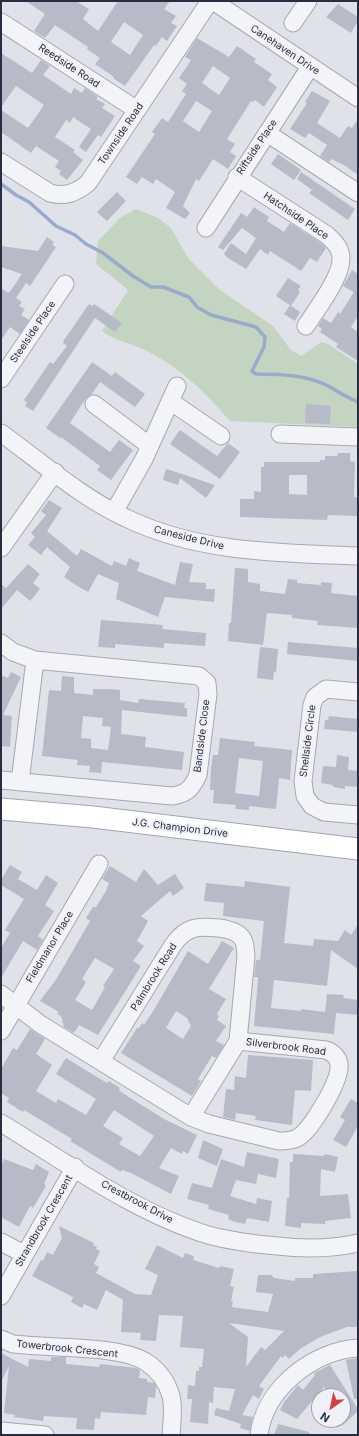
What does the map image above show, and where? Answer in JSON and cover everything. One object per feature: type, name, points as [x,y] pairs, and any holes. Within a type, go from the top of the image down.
[{"type":"main road","name":"J.G. Champion Drive","points":[[1,808],[93,817],[358,849]]},
{"type":"street","name":"Canehaven Drive","points":[[211,1],[358,98]]},
{"type":"street","name":"Townside Road","points":[[1,162],[50,193],[59,195],[72,194],[88,183],[211,1]]},
{"type":"street","points":[[293,23],[308,1]]},
{"type":"street","name":"Reedside Road","points":[[2,24],[137,110]]},
{"type":"street","name":"Riftside Place","points":[[206,228],[237,177],[310,67]]},
{"type":"street","points":[[267,133],[358,193]]},
{"type":"street","name":"Hatchside Place","points":[[237,177],[327,235],[338,245],[342,262],[338,275],[306,326]]},
{"type":"street","name":"Steelside Place","points":[[1,379],[65,284]]},
{"type":"street","points":[[114,512],[150,446],[177,386]]},
{"type":"street","points":[[170,401],[221,436]]},
{"type":"street","points":[[94,404],[150,446]]},
{"type":"street","name":"Caneside Drive","points":[[1,433],[96,501],[114,512],[163,533],[218,546],[270,552],[358,556]]},
{"type":"street","points":[[280,434],[358,437]]},
{"type":"street","points":[[1,548],[54,472]]},
{"type":"street","name":"Bandside Close","points":[[1,643],[13,652],[34,660],[199,676],[207,683],[208,694],[198,775],[193,786],[184,795],[172,796],[1,780]]},
{"type":"street","points":[[20,782],[34,660]]},
{"type":"street","name":"Shellside Circle","points":[[358,692],[326,689],[315,697],[310,713],[303,782],[305,796],[312,806],[324,812],[358,816]]},
{"type":"street","name":"Fieldmanor Place","points":[[1,1031],[99,864]]},
{"type":"street","name":"Palmbrook Road","points":[[101,1061],[178,939],[190,929],[200,926],[228,929],[242,938],[245,945],[246,956],[238,1041]]},
{"type":"street","name":"Silverbrook Road","points":[[1,994],[40,1024],[191,1117],[209,1124],[279,1141],[290,1141],[298,1138],[306,1131],[338,1076],[338,1059],[332,1053],[316,1048],[238,1041],[191,1117]]},
{"type":"street","name":"Crestbrook Drive","points":[[1,1123],[120,1196],[165,1219],[209,1235],[261,1245],[309,1249],[358,1243]]},
{"type":"street","name":"Strandbrook Crescent","points":[[1,1296],[75,1167]]},
{"type":"street","points":[[1,1242],[24,1254]]},
{"type":"street","name":"Towerbrook Crescent","points":[[1,1339],[26,1346],[125,1354],[145,1362],[158,1372],[165,1382],[171,1396],[173,1411],[171,1435]]},
{"type":"street","points":[[259,1435],[265,1415],[272,1402],[282,1386],[297,1371],[329,1354],[347,1349],[358,1348]]},
{"type":"street","points":[[1,1431],[46,1435]]},
{"type":"green space","points":[[136,209],[158,218],[171,228],[188,258],[220,290],[273,326],[291,350],[301,356],[321,342],[328,344],[358,364],[358,427],[230,421],[193,382],[172,366],[143,349],[113,338],[102,331],[128,290],[96,264],[98,241],[120,218]]},
{"type":"building","points":[[26,1],[76,1],[89,9],[83,19],[98,31],[118,1],[170,1],[164,9],[176,16],[171,23],[177,26],[167,41],[162,37],[156,46],[154,45],[125,86],[95,64],[100,58],[87,49],[88,47],[55,25],[45,38],[34,31],[45,14]],"holes":[[[124,22],[143,35],[130,55],[111,42]]]},
{"type":"building","points":[[338,4],[358,17],[358,21],[351,33],[326,17]]},
{"type":"building","points":[[197,38],[229,57],[237,46],[256,59],[254,62],[272,74],[268,80],[277,87],[264,107],[255,100],[253,102],[251,101],[227,139],[235,144],[230,152],[236,156],[228,169],[213,159],[199,181],[196,179],[183,206],[190,213],[185,219],[166,208],[175,192],[156,179],[153,184],[142,177],[137,184],[126,177],[155,134],[152,132],[162,118],[168,122],[186,94],[182,91],[187,84],[179,78],[191,60],[185,57]],"holes":[[[213,66],[230,78],[219,95],[202,83]],[[196,101],[212,111],[199,132],[183,121]]]},
{"type":"building","points":[[1,53],[32,73],[41,60],[50,66],[43,75],[71,94],[74,88],[82,93],[85,88],[98,97],[96,99],[105,104],[102,108],[115,116],[101,137],[98,135],[86,152],[79,147],[91,129],[73,117],[70,123],[66,120],[55,137],[75,150],[73,152],[83,160],[67,180],[59,174],[61,171],[55,167],[59,161],[36,146],[31,153],[1,132],[1,110],[28,128],[44,105],[16,86],[1,107]]},
{"type":"building","points":[[312,91],[330,101],[317,123],[340,138],[348,126],[352,128],[358,119],[358,175],[344,165],[331,159],[329,162],[320,156],[327,145],[309,133],[305,138],[290,129],[307,103],[305,102]]},
{"type":"building","points":[[278,154],[301,170],[294,180],[271,164]]},
{"type":"building","points":[[301,172],[355,209],[348,220],[309,193],[312,190],[297,179]]},
{"type":"building","points":[[117,192],[126,201],[107,221],[97,212]]},
{"type":"building","points":[[254,207],[269,217],[267,221],[284,232],[290,223],[321,243],[326,248],[317,262],[310,258],[301,271],[270,251],[268,255],[260,249],[246,269],[228,258],[224,254],[231,243],[246,254],[256,238],[242,228],[223,250],[218,247],[241,213],[247,217]]},
{"type":"building","points":[[47,237],[54,242],[52,245],[56,247],[30,286],[26,283],[16,298],[22,302],[19,306],[25,309],[21,315],[29,320],[20,334],[10,327],[1,340],[1,288],[9,293],[22,274],[1,267],[1,246],[38,251]]},
{"type":"building","points":[[352,270],[358,274],[358,316],[351,327],[358,332],[358,361],[336,347],[338,344],[320,332],[322,329],[318,326],[323,318],[331,323],[338,312],[340,314],[354,292],[343,286]]},
{"type":"building","points":[[288,278],[301,286],[298,290],[300,292],[291,306],[276,296]]},
{"type":"building","points":[[89,304],[92,306],[94,304],[122,323],[115,332],[95,318],[33,411],[25,406],[27,403],[24,400],[50,362],[53,364],[67,346],[63,343],[64,340]]},
{"type":"building","points":[[290,305],[300,312],[295,321],[284,314]]},
{"type":"building","points":[[92,362],[112,376],[115,372],[145,394],[135,407],[100,382],[91,395],[86,398],[70,423],[110,452],[119,440],[133,450],[111,480],[97,470],[100,466],[61,437],[60,438],[46,428]]},
{"type":"building","points":[[306,404],[331,406],[330,424],[305,423]]},
{"type":"building","points":[[180,430],[217,456],[228,443],[240,452],[220,479],[170,444]]},
{"type":"building","points":[[338,453],[350,453],[350,461],[355,462],[354,497],[358,498],[358,516],[328,515],[327,520],[240,517],[240,499],[254,499],[254,491],[261,492],[261,467],[264,467],[264,462],[320,462],[320,460],[325,460],[325,456],[337,456]],"holes":[[[289,475],[307,475],[307,495],[289,494]]]},
{"type":"building","points":[[166,469],[215,485],[206,498],[180,478],[178,485],[163,480]]},
{"type":"building","points":[[49,500],[62,508],[47,531],[77,556],[81,549],[112,566],[114,561],[126,566],[129,558],[140,563],[137,571],[175,585],[180,562],[193,564],[189,582],[206,583],[206,589],[215,589],[214,602],[165,597],[158,617],[116,599],[119,583],[98,574],[88,592],[77,586],[64,577],[70,567],[47,547],[41,555],[28,545],[35,537],[31,533],[46,515],[41,511]]},
{"type":"building","points":[[28,564],[40,574],[33,583],[40,589],[30,601],[17,590],[1,609],[1,584],[6,588]]},
{"type":"building","points":[[235,568],[248,569],[248,582],[260,584],[260,591],[285,594],[288,579],[297,580],[297,583],[321,585],[321,582],[332,583],[331,593],[358,596],[358,628],[317,625],[318,621],[292,618],[292,615],[267,613],[263,645],[228,641],[229,623],[231,623]]},
{"type":"building","points":[[101,620],[163,625],[162,629],[206,633],[205,646],[164,643],[164,648],[115,644],[115,648],[98,647]]},
{"type":"building","points":[[288,642],[358,648],[358,661],[287,654]]},
{"type":"building","points":[[260,647],[278,649],[276,672],[274,672],[273,680],[257,678]]},
{"type":"building","points":[[11,672],[21,677],[3,715],[12,716],[10,747],[1,746],[1,675],[8,678]]},
{"type":"building","points":[[62,676],[74,677],[74,693],[93,695],[93,689],[109,689],[120,690],[120,700],[138,703],[139,699],[185,703],[184,708],[187,708],[187,717],[122,710],[121,734],[146,737],[145,747],[184,752],[182,770],[102,762],[101,773],[89,772],[90,766],[77,765],[78,760],[42,756],[49,690],[61,691]],"holes":[[[83,716],[103,718],[102,726],[111,727],[108,750],[91,748],[91,739],[81,738]]]},
{"type":"building","points":[[329,716],[358,719],[358,732],[324,729],[325,720],[328,720]]},
{"type":"building","points":[[220,738],[255,742],[254,746],[292,750],[290,780],[279,778],[276,809],[249,806],[249,810],[235,809],[236,805],[213,803],[214,790],[210,790],[211,768],[213,755],[218,755]],"holes":[[[239,758],[263,761],[259,796],[235,793]]]},
{"type":"building","points":[[337,755],[349,757],[348,770],[358,771],[358,787],[345,786],[345,789],[321,783],[323,766],[336,767]]},
{"type":"building","points":[[10,865],[22,872],[18,879],[37,890],[46,875],[58,883],[45,905],[54,911],[38,936],[43,940],[37,950],[23,941],[1,978],[1,948],[10,933],[5,930],[24,899],[1,885],[1,880]]},
{"type":"building","points":[[110,866],[136,882],[144,869],[158,885],[175,874],[184,888],[173,896],[170,891],[141,916],[148,921],[137,941],[144,946],[133,961],[141,966],[98,1035],[79,1025],[74,1033],[64,1027],[61,1016],[57,1014],[59,1012],[40,1001],[57,978],[90,921],[86,918],[93,907],[96,907],[106,891],[109,883],[102,879]],"holes":[[[95,958],[114,969],[103,986],[105,987],[92,1010],[75,1000],[86,982],[82,979]]]},
{"type":"building","points":[[245,881],[290,887],[284,943],[313,946],[314,939],[338,941],[345,930],[351,935],[358,924],[358,969],[331,950],[327,986],[274,980],[271,1008],[301,1011],[301,1009],[325,1012],[327,994],[344,995],[343,998],[358,1000],[358,1015],[336,1013],[334,1034],[254,1026],[258,977],[254,977],[256,960],[260,960],[264,921],[223,916],[224,903],[204,901],[206,883],[244,887]]},
{"type":"building","points":[[222,941],[234,948],[209,989],[226,999],[217,1014],[219,1016],[217,1020],[226,1026],[216,1041],[224,1045],[216,1058],[212,1056],[198,1079],[201,1081],[192,1096],[121,1053],[137,1028],[139,1028],[142,1023],[144,1025],[188,951],[208,964]],"holes":[[[176,1011],[187,1018],[191,1026],[183,1039],[166,1028]]]},
{"type":"building","points":[[30,1029],[45,1039],[36,1054],[52,1065],[36,1091],[56,1103],[58,1099],[86,1115],[96,1099],[56,1074],[66,1058],[107,1083],[109,1081],[120,1088],[119,1090],[121,1092],[164,1119],[197,1135],[188,1154],[183,1151],[182,1154],[171,1148],[159,1168],[179,1176],[171,1194],[131,1173],[122,1170],[121,1172],[70,1141],[72,1139],[24,1110],[23,1112],[7,1102],[9,1098],[1,1093],[1,1069],[13,1048],[17,1050]],"holes":[[[114,1110],[154,1136],[140,1156],[119,1144],[123,1138],[103,1126]]]},
{"type":"building","points":[[248,1055],[313,1060],[311,1091],[295,1090],[292,1125],[255,1120],[256,1116],[236,1113],[235,1120],[223,1117],[226,1089],[234,1090],[235,1076],[246,1078]]},
{"type":"building","points":[[351,1099],[358,1103],[358,1126],[346,1147],[333,1140],[345,1120],[340,1117]]},
{"type":"building","points":[[203,1140],[223,1149],[217,1166],[198,1158]]},
{"type":"building","points":[[247,1152],[279,1159],[276,1178],[258,1174],[256,1184],[236,1180],[230,1196],[256,1204],[257,1198],[272,1201],[269,1222],[247,1218],[245,1224],[235,1222],[228,1219],[229,1215],[208,1209],[209,1205],[187,1199],[192,1183],[212,1188],[221,1159],[244,1167]]},
{"type":"building","points":[[293,1154],[324,1156],[325,1154],[338,1157],[335,1172],[321,1169],[320,1196],[348,1194],[351,1218],[325,1221],[325,1224],[301,1223],[301,1228],[285,1226],[287,1198],[289,1198],[290,1162],[293,1162]]},
{"type":"building","points":[[4,1159],[33,1170],[36,1164],[49,1172],[44,1184],[46,1186],[33,1208],[30,1206],[19,1227],[1,1217],[1,1167]]},
{"type":"building","points":[[59,1226],[94,1243],[93,1245],[97,1247],[96,1249],[100,1251],[94,1264],[99,1267],[96,1273],[135,1294],[151,1295],[158,1275],[145,1269],[157,1245],[183,1258],[185,1253],[194,1256],[193,1260],[219,1268],[220,1266],[234,1269],[230,1286],[234,1287],[231,1301],[233,1301],[232,1307],[268,1312],[273,1294],[256,1292],[258,1275],[271,1275],[274,1278],[295,1281],[295,1278],[313,1278],[313,1274],[358,1271],[358,1327],[347,1327],[320,1337],[300,1349],[289,1359],[285,1355],[283,1358],[281,1356],[259,1386],[264,1389],[259,1399],[253,1395],[242,1415],[253,1417],[250,1431],[240,1428],[241,1424],[214,1415],[216,1408],[229,1411],[235,1389],[214,1387],[213,1403],[209,1402],[208,1424],[190,1422],[192,1399],[187,1399],[188,1385],[195,1386],[196,1371],[199,1371],[199,1367],[202,1367],[204,1349],[180,1347],[183,1316],[159,1315],[156,1341],[140,1340],[141,1333],[121,1332],[123,1300],[106,1290],[97,1310],[84,1304],[82,1308],[71,1302],[73,1297],[32,1276],[41,1260],[43,1261],[47,1252],[53,1255],[62,1238]],"holes":[[[229,1323],[284,1331],[265,1350],[261,1347],[246,1367],[248,1337]]]},
{"type":"building","points":[[1,1353],[28,1367],[29,1359],[51,1361],[51,1357],[66,1357],[66,1364],[99,1367],[100,1364],[136,1368],[140,1370],[139,1378],[147,1379],[147,1382],[154,1383],[156,1386],[155,1398],[148,1397],[146,1415],[101,1412],[100,1419],[95,1418],[94,1430],[76,1429],[77,1418],[44,1416],[43,1421],[14,1417],[15,1415],[4,1413],[9,1366],[1,1382]]},
{"type":"building","points":[[358,1358],[358,1399],[354,1399],[346,1360]]},
{"type":"building","points":[[330,1365],[345,1388],[311,1388],[311,1402],[297,1419],[280,1410],[284,1402],[298,1385],[303,1390],[315,1375],[314,1373]]},
{"type":"building","points":[[351,1398],[358,1409],[351,1418]]},
{"type":"building","points":[[278,1424],[309,1432],[309,1435],[274,1435]]},
{"type":"waterway","points":[[1,184],[29,202],[56,226],[75,235],[86,244],[103,253],[133,276],[151,287],[163,287],[189,297],[197,307],[211,315],[256,327],[265,337],[264,347],[252,371],[256,374],[285,375],[313,380],[322,383],[358,402]]}]
